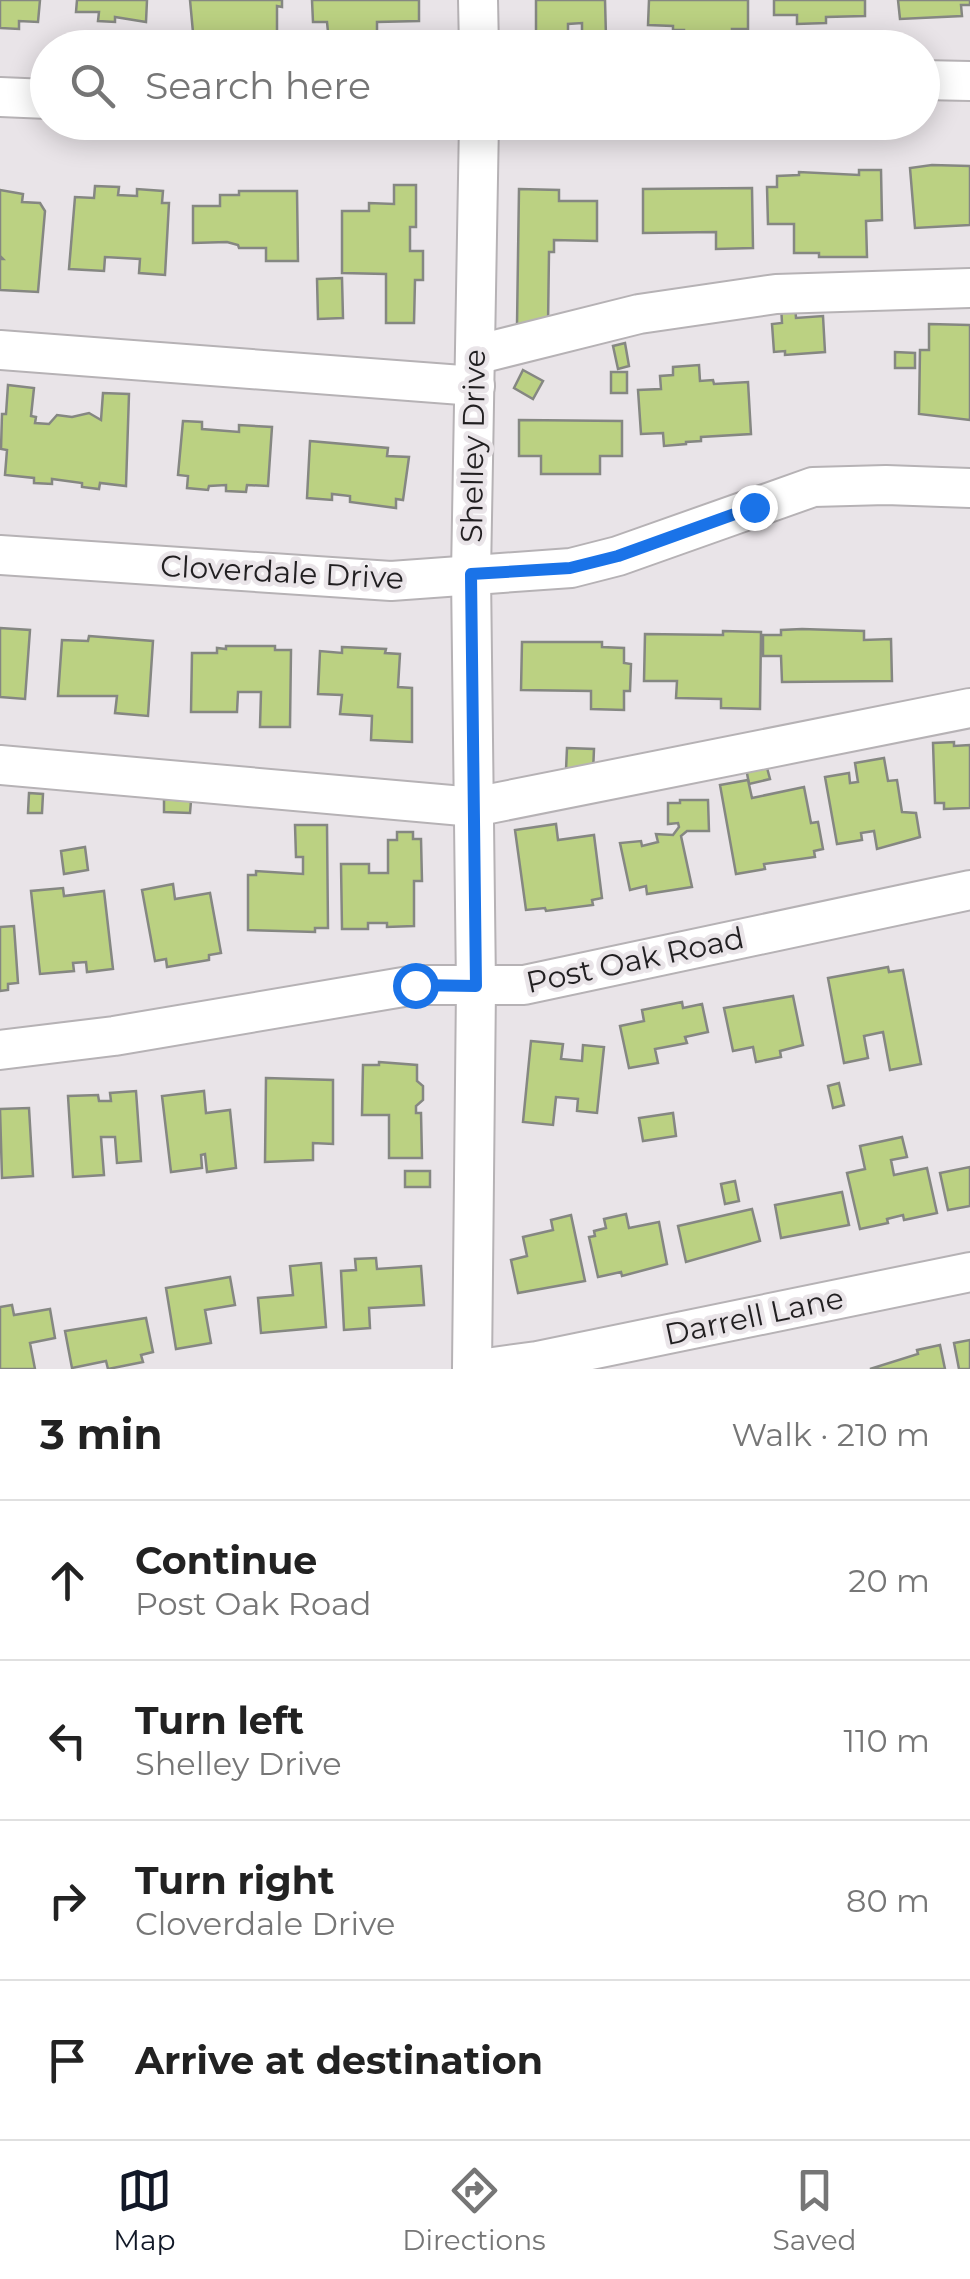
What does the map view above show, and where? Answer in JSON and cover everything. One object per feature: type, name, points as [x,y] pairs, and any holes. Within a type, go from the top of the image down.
[{"type":"street","points":[[478,0],[479,30]]},
{"type":"street","points":[[940,80],[970,81]]},
{"type":"street","points":[[0,97],[30,98]]},
{"type":"street","name":"Shelley Drive","points":[[475,1369],[471,574],[479,140]]},
{"type":"street","points":[[0,350],[475,371],[639,314],[776,294],[970,288]]},
{"type":"street","name":"Cloverdale Drive","points":[[0,555],[390,581],[570,568],[618,556],[813,488],[970,488]]},
{"type":"street","points":[[0,766],[474,807],[970,708]]},
{"type":"street","name":"Post Oak Road","points":[[0,1050],[65,1044],[415,985],[524,985],[970,890]]},
{"type":"street","name":"Darrell Lane","points":[[475,1369],[537,1361],[970,1272]]},
{"type":"building","points":[[0,0],[40,0],[38,22],[19,21],[19,29],[0,28]]},
{"type":"building","points":[[77,0],[147,0],[146,22],[115,17],[115,22],[98,21],[99,12],[76,12]]},
{"type":"building","points":[[190,0],[282,0],[282,7],[277,6],[277,30],[193,30]]},
{"type":"building","points":[[312,0],[419,0],[419,21],[377,22],[377,30],[328,30],[327,22],[313,22]]},
{"type":"building","points":[[536,0],[605,0],[606,30],[582,30],[582,23],[568,24],[568,30],[536,30]]},
{"type":"building","points":[[649,0],[748,0],[748,29],[673,30],[673,26],[648,25]]},
{"type":"building","points":[[774,0],[865,0],[865,16],[826,17],[826,23],[797,24],[797,15],[774,15]]},
{"type":"building","points":[[898,0],[970,0],[970,5],[961,5],[962,16],[900,19]]},
{"type":"building","points":[[970,166],[970,225],[915,228],[910,168]]},
{"type":"building","points":[[859,170],[881,170],[882,220],[866,221],[867,257],[794,253],[794,224],[768,224],[767,187],[777,187],[777,176],[799,172],[859,175]]},
{"type":"building","points":[[394,185],[416,185],[416,227],[410,227],[410,251],[423,251],[423,280],[415,280],[414,323],[386,323],[386,274],[342,273],[342,211],[369,211],[369,203],[394,204]]},
{"type":"building","points":[[95,186],[119,187],[118,195],[137,196],[137,189],[163,191],[162,203],[169,203],[165,275],[139,273],[140,259],[105,257],[104,271],[69,269],[75,197],[94,198]]},
{"type":"building","points":[[752,188],[753,248],[716,249],[716,232],[643,233],[643,189]]},
{"type":"building","points":[[519,189],[559,190],[559,201],[597,201],[597,241],[554,240],[554,252],[549,252],[548,326],[517,325]]},
{"type":"building","points":[[0,190],[23,194],[22,202],[40,203],[45,211],[38,292],[0,290]]},
{"type":"building","points":[[239,191],[297,191],[298,261],[266,261],[266,248],[239,248],[227,242],[193,243],[193,206],[220,206],[220,195],[239,195]]},
{"type":"building","points":[[342,278],[343,318],[318,319],[317,279]]},
{"type":"building","points":[[795,304],[796,318],[823,316],[825,352],[774,352],[772,324],[782,323],[781,305]]},
{"type":"building","points":[[929,324],[970,325],[970,420],[919,414],[920,350],[929,350]]},
{"type":"building","points":[[625,343],[629,366],[618,369],[613,346]]},
{"type":"building","points":[[895,352],[915,353],[915,368],[895,368]]},
{"type":"building","points":[[699,365],[700,381],[748,382],[751,434],[701,437],[701,441],[664,446],[663,433],[641,434],[638,390],[661,389],[660,376],[673,375],[673,367]]},
{"type":"building","points":[[523,370],[543,381],[533,399],[514,388]]},
{"type":"building","points":[[611,372],[627,372],[627,393],[611,393]]},
{"type":"building","points":[[8,385],[34,388],[31,416],[36,417],[35,423],[49,424],[57,415],[89,413],[101,420],[103,393],[129,394],[126,486],[100,483],[99,489],[52,479],[52,484],[34,483],[34,478],[5,475],[7,450],[1,449],[2,414],[6,414]]},
{"type":"building","points":[[519,420],[622,421],[622,456],[600,456],[600,474],[541,474],[541,456],[519,456]]},
{"type":"building","points":[[183,421],[202,422],[202,429],[239,432],[239,425],[272,427],[268,486],[247,485],[246,492],[226,491],[226,485],[209,486],[208,490],[187,488],[188,476],[178,475]]},
{"type":"building","points":[[310,441],[388,448],[387,456],[409,457],[403,500],[396,499],[396,508],[350,502],[350,496],[332,494],[332,500],[307,498]]},
{"type":"building","points":[[0,628],[30,630],[25,699],[0,697]]},
{"type":"building","points":[[802,629],[864,631],[864,640],[891,639],[892,681],[782,682],[781,656],[763,656],[763,635]]},
{"type":"building","points":[[723,631],[761,632],[760,709],[721,708],[721,699],[676,698],[677,681],[644,681],[645,634],[723,635]]},
{"type":"building","points":[[89,636],[153,641],[148,716],[115,713],[117,696],[58,696],[62,640],[88,641]]},
{"type":"building","points":[[522,642],[602,642],[602,647],[624,648],[624,663],[631,664],[630,691],[624,691],[624,710],[591,709],[591,691],[521,690]]},
{"type":"building","points":[[275,646],[275,650],[291,650],[290,727],[260,727],[261,692],[238,692],[237,712],[191,712],[192,653],[217,653],[217,648]]},
{"type":"building","points":[[342,647],[386,649],[385,653],[400,654],[398,687],[412,688],[412,742],[371,740],[372,716],[340,714],[342,695],[318,694],[320,651],[342,653]]},
{"type":"building","points":[[954,742],[954,746],[970,745],[970,808],[944,809],[944,803],[935,803],[933,743]]},
{"type":"building","points":[[567,748],[594,749],[593,772],[566,770]]},
{"type":"building","points":[[884,758],[888,781],[897,780],[902,812],[916,813],[920,837],[877,849],[874,831],[861,833],[862,840],[837,844],[825,777],[849,773],[850,783],[858,782],[855,763]]},
{"type":"building","points":[[766,764],[770,779],[749,784],[746,768]]},
{"type":"building","points":[[748,780],[752,798],[804,787],[811,823],[818,822],[823,849],[814,851],[815,857],[764,864],[765,869],[736,874],[720,785]]},
{"type":"building","points":[[29,793],[43,794],[42,813],[28,813]]},
{"type":"building","points":[[164,799],[191,801],[190,813],[164,812]]},
{"type":"building","points":[[708,800],[709,831],[687,831],[681,836],[692,887],[647,894],[646,886],[630,890],[620,843],[641,841],[642,846],[658,842],[656,834],[673,835],[679,827],[678,823],[668,824],[668,803]]},
{"type":"building","points":[[556,824],[558,840],[594,835],[602,898],[592,900],[593,905],[526,910],[515,830]]},
{"type":"building","points":[[295,825],[327,825],[328,928],[315,928],[315,932],[248,930],[248,875],[256,875],[256,871],[303,874],[303,857],[296,857]]},
{"type":"building","points":[[397,832],[413,832],[413,839],[421,839],[422,881],[414,881],[414,926],[368,923],[368,929],[342,929],[341,864],[369,864],[369,873],[388,873],[388,840],[397,840]]},
{"type":"building","points":[[85,847],[88,870],[64,874],[61,851]]},
{"type":"building","points":[[173,884],[175,899],[210,893],[221,953],[209,955],[209,960],[167,967],[166,959],[155,961],[142,890]]},
{"type":"building","points":[[63,888],[64,896],[104,891],[113,969],[87,972],[86,962],[73,963],[74,971],[40,974],[31,891]]},
{"type":"building","points":[[14,926],[18,983],[8,984],[8,990],[0,991],[0,927]]},
{"type":"building","points":[[888,967],[889,972],[903,970],[921,1064],[890,1070],[883,1032],[864,1036],[868,1058],[844,1063],[828,978]]},
{"type":"building","points":[[793,996],[803,1045],[780,1051],[781,1057],[756,1062],[753,1047],[733,1051],[724,1008]]},
{"type":"building","points":[[682,1002],[683,1008],[702,1004],[708,1032],[685,1037],[687,1043],[655,1049],[658,1063],[629,1068],[620,1026],[644,1021],[642,1010]]},
{"type":"building","points":[[531,1041],[563,1044],[561,1059],[582,1061],[583,1045],[604,1047],[597,1113],[577,1111],[578,1099],[556,1097],[553,1125],[523,1122]]},
{"type":"building","points":[[363,1065],[417,1065],[417,1081],[423,1086],[423,1100],[416,1106],[416,1113],[421,1113],[422,1158],[389,1158],[389,1115],[362,1115]]},
{"type":"building","points":[[266,1078],[333,1080],[333,1144],[313,1143],[313,1160],[265,1162]]},
{"type":"building","points":[[839,1083],[844,1105],[833,1108],[828,1086]]},
{"type":"building","points":[[136,1091],[141,1161],[117,1163],[115,1137],[101,1137],[104,1175],[73,1177],[68,1096],[98,1095],[99,1101],[111,1101],[110,1093]]},
{"type":"building","points":[[204,1091],[206,1113],[230,1110],[236,1168],[207,1172],[205,1154],[201,1155],[202,1168],[171,1172],[162,1096]]},
{"type":"building","points":[[29,1108],[33,1176],[2,1178],[0,1109]]},
{"type":"building","points":[[673,1113],[676,1136],[643,1141],[639,1118]]},
{"type":"building","points":[[902,1137],[907,1157],[891,1160],[894,1175],[927,1168],[937,1213],[904,1220],[903,1215],[860,1229],[847,1173],[865,1169],[860,1146]]},
{"type":"building","points":[[970,1167],[970,1206],[948,1210],[940,1173]]},
{"type":"building","points":[[405,1171],[430,1171],[430,1187],[405,1187]]},
{"type":"building","points":[[735,1181],[739,1201],[725,1204],[721,1184]]},
{"type":"building","points":[[842,1192],[849,1225],[781,1238],[775,1205]]},
{"type":"building","points":[[752,1209],[760,1241],[686,1262],[678,1226]]},
{"type":"building","points":[[626,1214],[629,1228],[659,1222],[667,1264],[622,1276],[621,1272],[598,1277],[589,1237],[606,1228],[604,1219]]},
{"type":"building","points":[[571,1215],[585,1281],[518,1293],[511,1260],[527,1256],[523,1237],[553,1230],[551,1220]]},
{"type":"building","points":[[376,1258],[377,1269],[421,1266],[424,1305],[369,1308],[370,1328],[344,1330],[341,1271],[356,1270],[355,1259]]},
{"type":"building","points":[[321,1263],[326,1327],[261,1333],[258,1298],[293,1295],[290,1266]]},
{"type":"building","points":[[230,1277],[235,1305],[205,1310],[211,1343],[176,1349],[166,1288]]},
{"type":"building","points":[[12,1305],[14,1315],[50,1309],[55,1338],[30,1343],[35,1369],[0,1369],[0,1307]]},
{"type":"building","points":[[146,1318],[153,1352],[141,1355],[143,1362],[108,1369],[106,1361],[72,1368],[65,1331]]},
{"type":"building","points":[[970,1340],[970,1369],[959,1369],[954,1343]]},
{"type":"building","points":[[940,1345],[945,1369],[870,1369],[918,1354],[917,1350]]},
{"type":"route","points":[[415,985],[476,986],[471,574],[570,568],[618,556],[754,507]]}]
